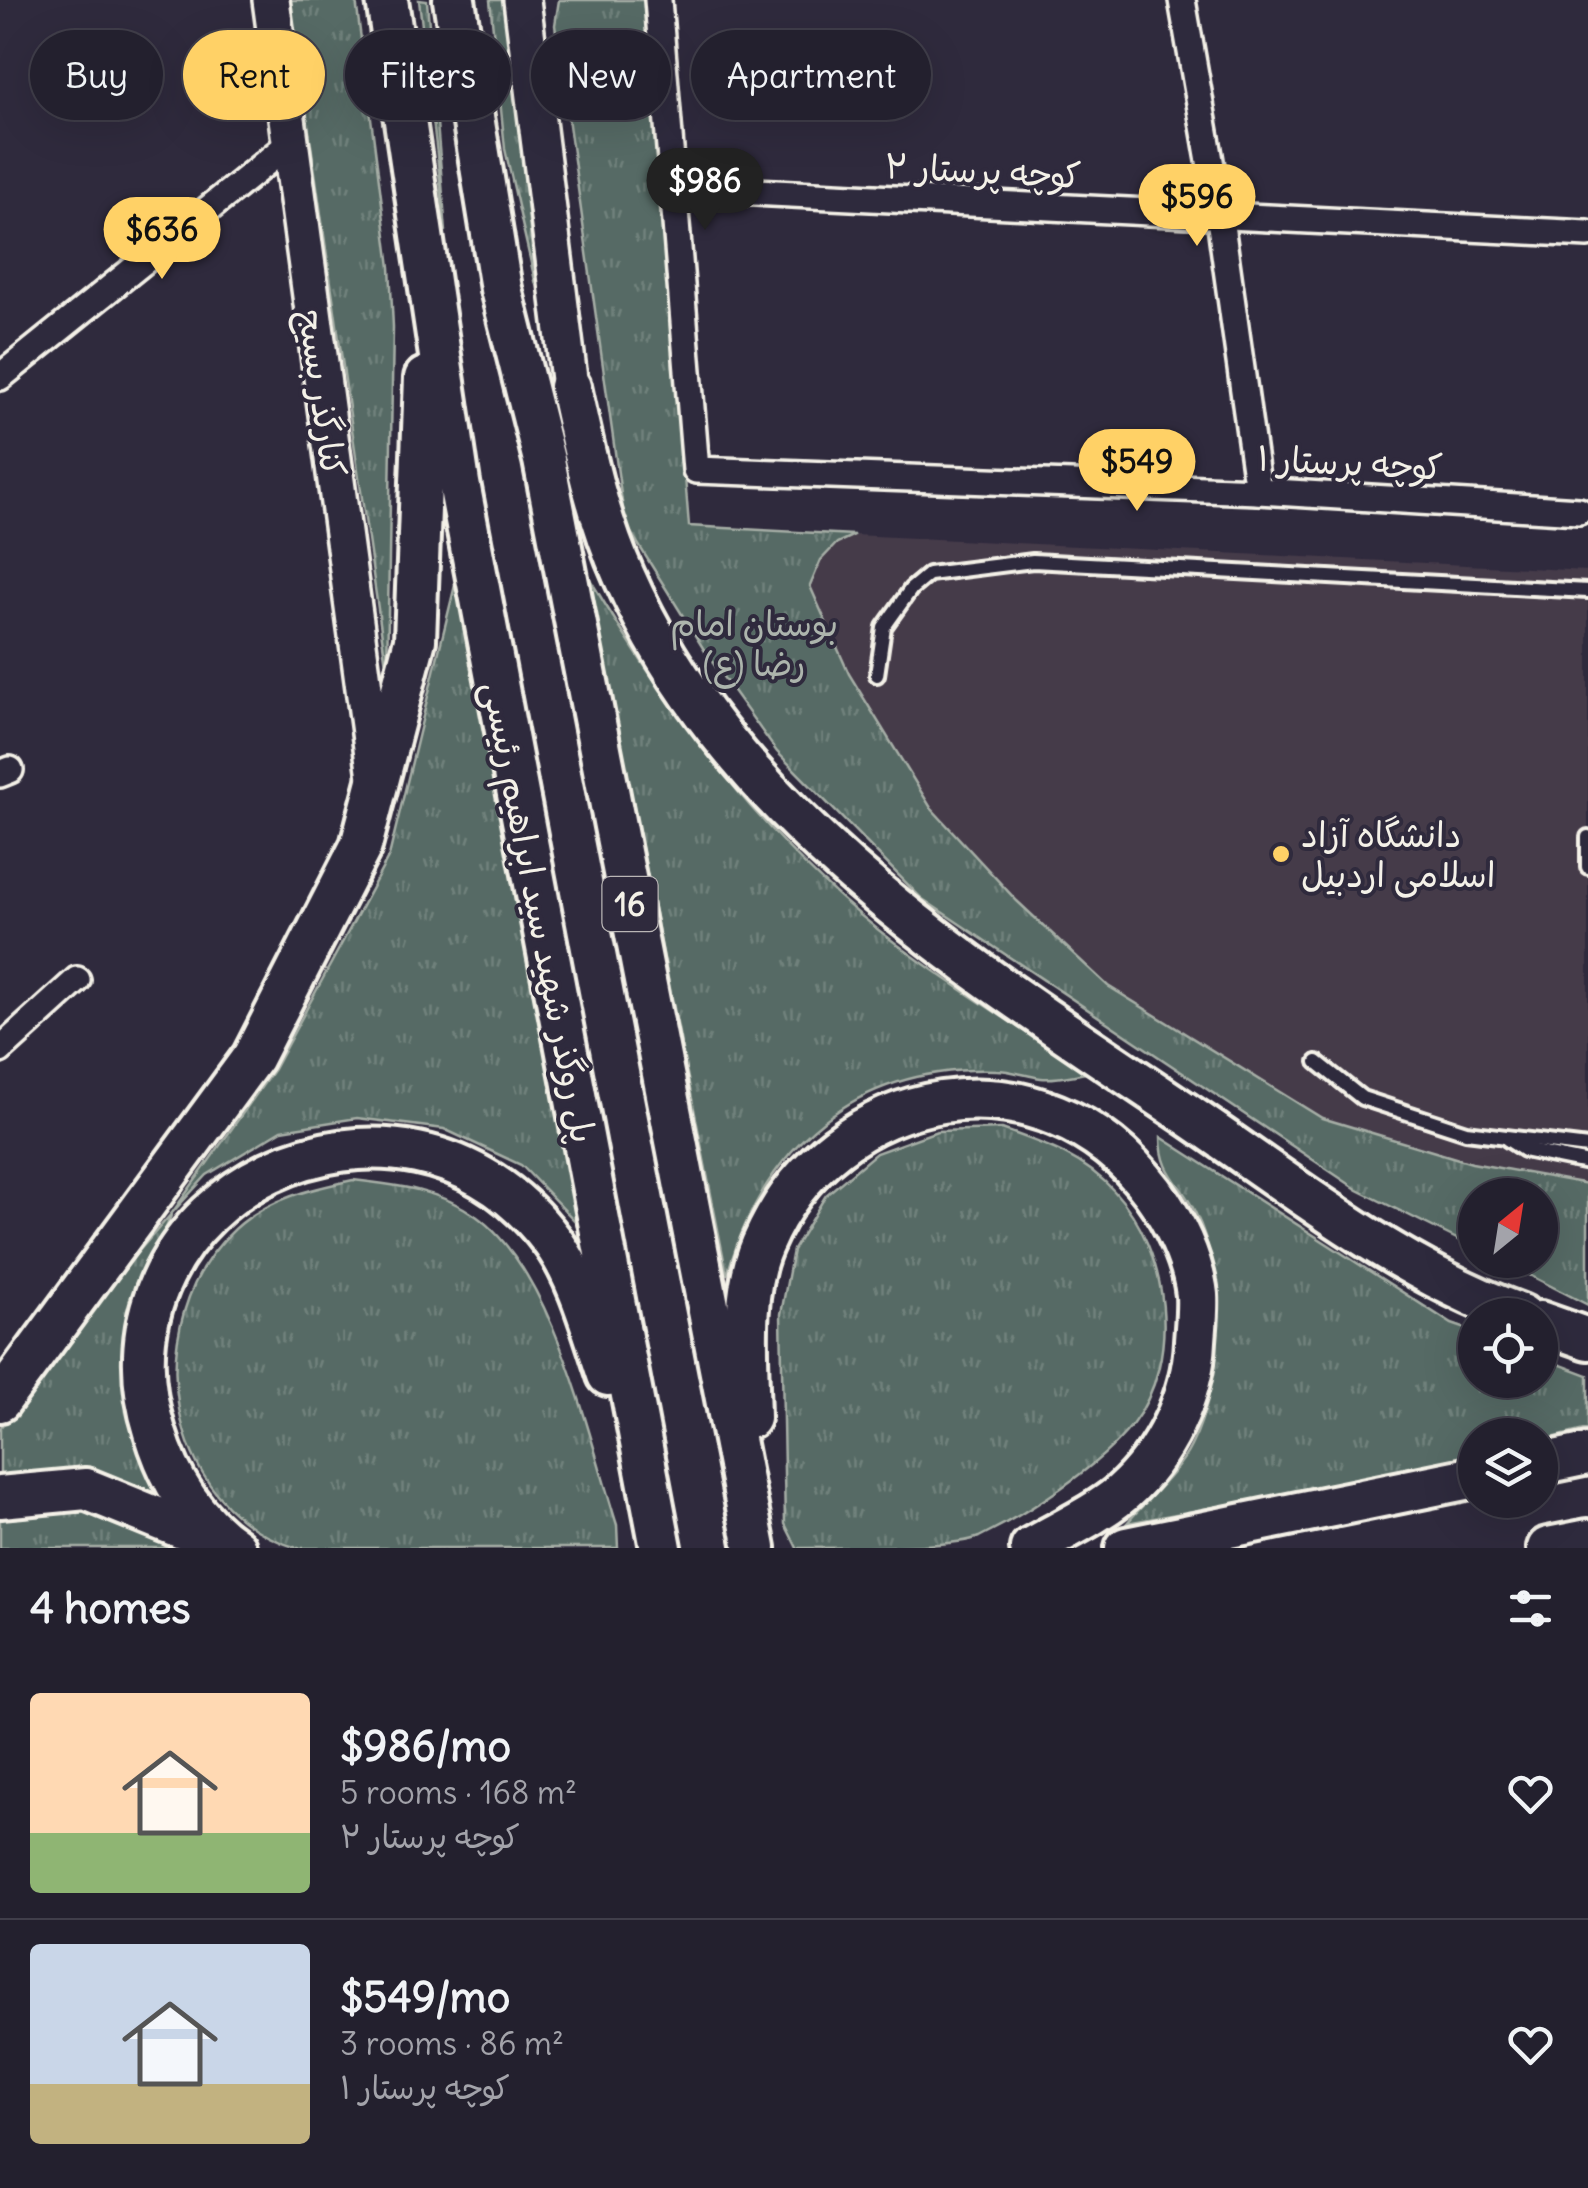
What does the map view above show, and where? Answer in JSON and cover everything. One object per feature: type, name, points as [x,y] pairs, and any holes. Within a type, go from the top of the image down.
[{"type":"highway","points":[[0,1401],[253,1056],[362,846],[416,640],[429,274],[387,0]]},
{"type":"highway","name":"16","points":[[454,0],[500,289],[544,460],[753,1535]]},
{"type":"highway","name":"پل روگذر شهید سید ابراهیم رئیسی","points":[[429,274],[459,482],[658,1532]]},
{"type":"highway","points":[[570,387],[588,472],[623,575],[670,664],[733,747],[826,848],[912,924],[1311,1199],[1475,1298]]},
{"type":"highway","points":[[753,1535],[747,1321],[760,1248],[796,1182],[852,1132],[921,1104],[996,1099],[1068,1119],[1130,1162],[1174,1222],[1197,1294],[1194,1368],[1168,1437],[1122,1493],[1031,1548]]},
{"type":"highway","points":[[234,1548],[210,1531],[167,1472],[144,1400],[147,1325],[174,1256],[222,1199],[287,1160],[360,1146],[435,1156],[452,1164],[502,1189],[554,1243],[586,1310],[658,1532]]},
{"type":"highway","points":[[1558,1328],[1588,1339]]},
{"type":"highway","points":[[1558,1460],[1588,1454]]},
{"type":"highway","points":[[1126,1548],[1458,1480]]},
{"type":"highway","points":[[0,1497],[86,1489],[234,1548]]},
{"type":"highway","points":[[1548,1548],[1588,1540]]},
{"type":"main road","name":"کنارگذر بسیج","points":[[271,0],[377,786]]},
{"type":"main road","points":[[524,3],[570,387]]},
{"type":"street","points":[[658,0],[674,188]]},
{"type":"street","points":[[1182,0],[1220,218],[1258,491]]},
{"type":"street","points":[[0,377],[289,144]]},
{"type":"street","name":"کوچه پرستار ۲","points":[[674,188],[1588,234]]},
{"type":"street","name":"کوچه پرستار ۱","points":[[674,188],[696,470],[1258,491],[1580,511]]},
{"type":"street","points":[[0,1050],[77,980]]},
{"type":"lane","points":[[878,675],[884,627],[911,588],[929,574],[1015,563],[1229,570],[1588,590]]},
{"type":"lane","points":[[1588,837],[1588,866]]},
{"type":"lane","points":[[1318,1062],[1362,1098],[1466,1132],[1507,1138],[1530,1136],[1588,1146]]},
{"type":"lane","points":[[1507,1138],[1524,1150],[1588,1163]]},
{"type":"shaded area","name":"دانشگاه آزاد اسلامی اردبیل","points":[[854,535],[1588,571],[1588,1184],[1472,1163],[1322,1118],[1108,986],[1018,901],[931,808],[849,674],[810,586],[821,560],[837,543]]},
{"type":"green space","points":[[290,0],[356,0],[360,30],[345,30],[345,120],[371,120],[390,267],[393,327],[387,671],[307,120],[325,120],[325,30],[294,30]]},
{"type":"green space","points":[[419,0],[427,1],[429,30],[422,30]]},
{"type":"green space","points":[[490,0],[505,0],[508,30],[493,30]]},
{"type":"green space","name":"بوستان امام رضا (ع)","points":[[559,0],[646,0],[648,30],[556,30]]},
{"type":"green space","points":[[511,55],[536,285],[502,120],[511,120]]},
{"type":"green space","points":[[433,120],[437,120],[446,232]]},
{"type":"green space","name":"بوستان امام رضا (ع)","points":[[568,120],[656,120],[689,526],[854,535],[837,543],[821,560],[810,586],[849,674],[931,808],[1017,901],[1108,986],[1322,1118],[1472,1163],[1555,1178],[1458,1178],[1458,1240],[1358,1190],[921,898],[777,752],[708,656],[625,523]]},
{"type":"green space","points":[[588,576],[688,728],[764,822],[806,866],[898,945],[1087,1073],[1047,1078],[1002,1070],[946,1072],[900,1082],[859,1098],[823,1122],[792,1151],[765,1187],[744,1228],[727,1275]]},
{"type":"green space","points":[[456,581],[579,1225],[521,1165],[444,1129],[357,1118],[282,1130],[207,1175],[172,1213],[274,1069],[389,856]]},
{"type":"green space","points":[[1002,1129],[1048,1146],[1090,1169],[1133,1215],[1147,1243],[1163,1305],[1158,1369],[1148,1398],[1118,1441],[1082,1473],[979,1537],[920,1545],[797,1548],[785,1524],[781,1314],[793,1250],[826,1195],[876,1153],[937,1131]]},
{"type":"green space","points":[[1161,1137],[1458,1326],[1458,1398],[1558,1398],[1558,1364],[1588,1375],[1588,1429],[1558,1436],[1558,1418],[1458,1418],[1458,1462],[1127,1523],[1170,1476],[1191,1446],[1210,1392],[1215,1361],[1216,1297],[1205,1238],[1162,1150]]},
{"type":"green space","name":"بوستان امام رضا (ع)","points":[[1558,1179],[1588,1184],[1588,1305],[1535,1278],[1558,1278]]},
{"type":"green space","points":[[353,1180],[402,1187],[462,1207],[503,1242],[527,1275],[565,1358],[580,1402],[617,1525],[618,1548],[297,1548],[252,1526],[217,1494],[192,1453],[179,1407],[176,1358],[184,1311],[204,1267],[248,1218],[291,1196]]},
{"type":"green space","points":[[172,1213],[128,1324],[127,1405],[150,1478],[204,1548],[0,1548],[0,1428],[117,1276]]},
{"type":"place","name":"دانشگاه آزاد اسلامی اردبیل","points":[[1281,854]]}]
